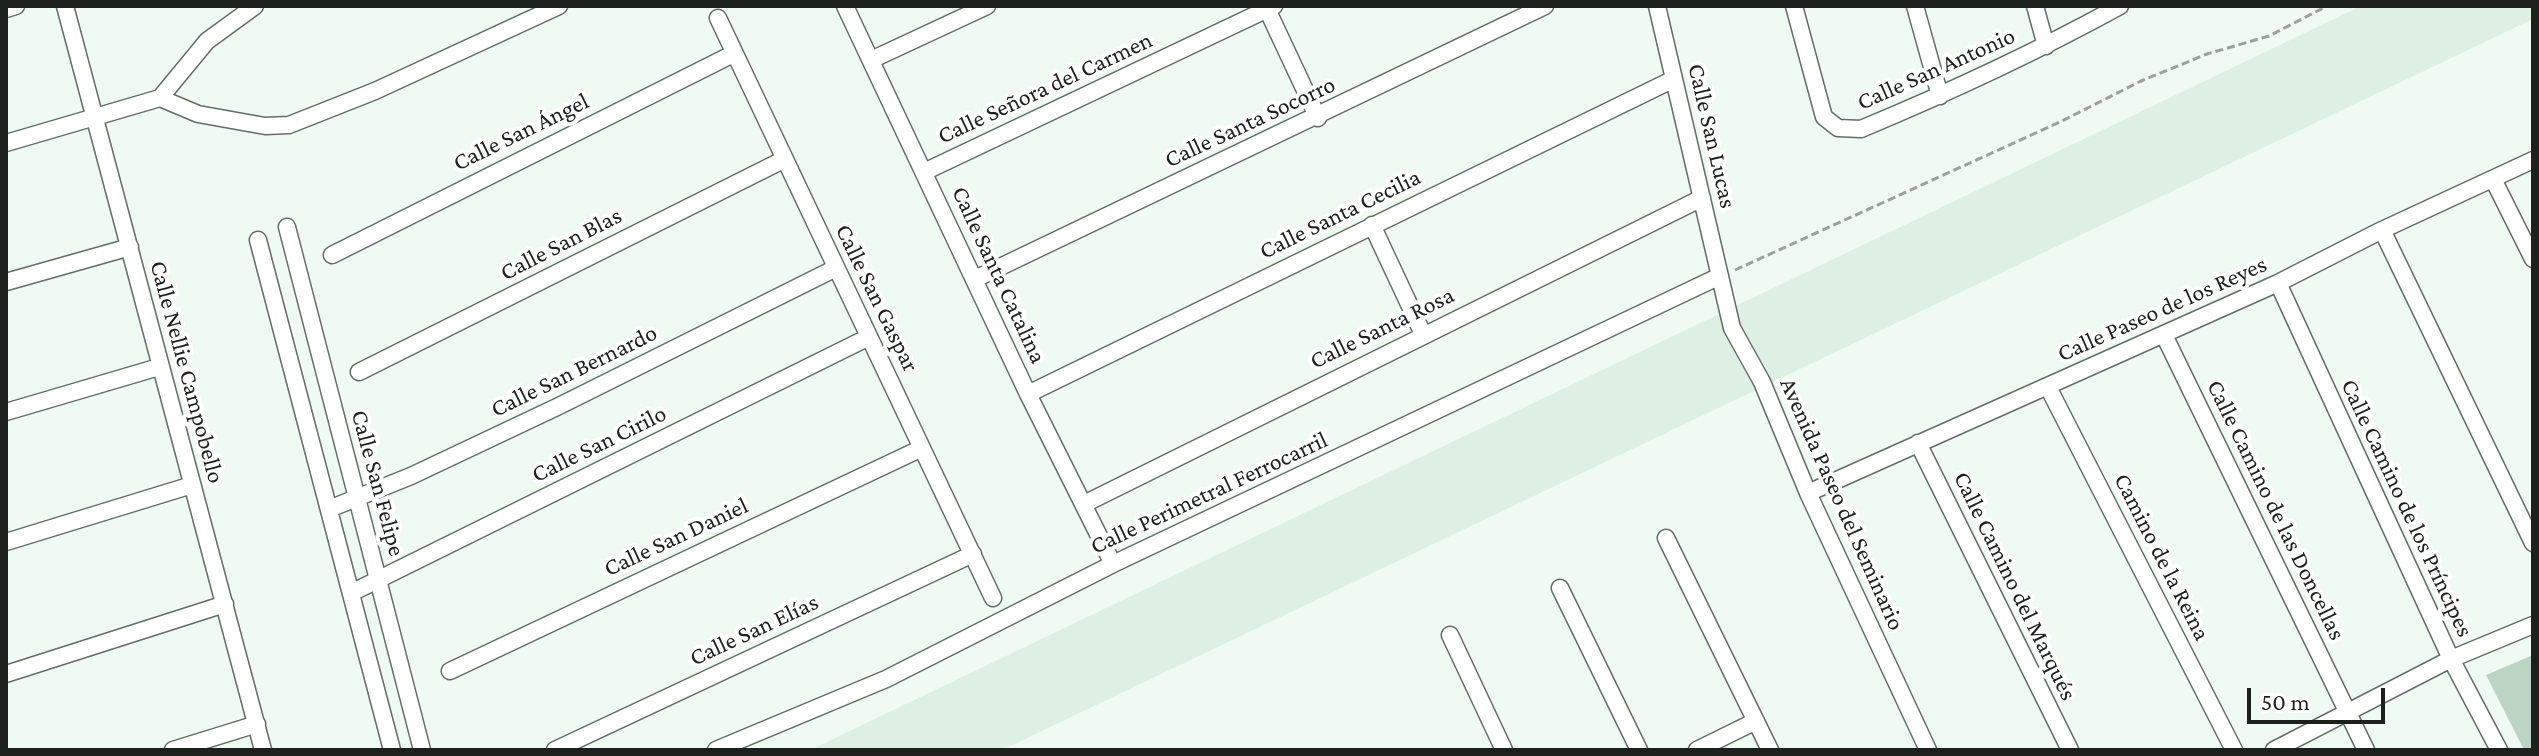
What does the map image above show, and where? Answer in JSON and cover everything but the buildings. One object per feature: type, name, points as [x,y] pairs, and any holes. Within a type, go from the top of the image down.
[{"type":"street","points":[[6,9],[16,6]]},
{"type":"street","name":"Calle Nellie Campobello","points":[[65,6],[263,750]]},
{"type":"street","points":[[6,143],[160,98],[207,41],[255,6]]},
{"type":"street","points":[[160,98],[198,114],[265,126],[289,125],[375,91],[559,6]]},
{"type":"street","name":"Calle Santa Catalina","points":[[845,6],[1028,394],[1113,564]]},
{"type":"street","points":[[871,60],[985,6]]},
{"type":"street","name":"Calle Santa Socorro","points":[[975,279],[1318,118],[1545,6]]},
{"type":"street","name":"Calle San Lucas","points":[[1657,6],[1720,276]]},
{"type":"street","name":"Calle San Antonio","points":[[1794,6],[1819,106],[1824,117],[1847,130],[1861,129],[1940,96],[2046,46],[2120,6]]},
{"type":"street","points":[[1915,6],[1940,96]]},
{"type":"street","points":[[2035,6],[2046,46]]},
{"type":"street","points":[[1271,8],[1318,118]]},
{"type":"street","name":"Calle Señora del Carmen","points":[[924,172],[1271,8]]},
{"type":"street","name":"Calle San Gaspar","points":[[718,18],[993,598]]},
{"type":"street","name":"Calle San Ángel","points":[[332,255],[733,54]]},
{"type":"street","name":"Calle Santa Cecilia","points":[[1028,394],[1674,79]]},
{"type":"street","name":"Calle San Blas","points":[[359,372],[785,159]]},
{"type":"street","name":"Calle Paseo de los Reyes","points":[[1808,493],[2278,283],[2382,230],[2533,160]]},
{"type":"street","points":[[2493,179],[2533,259]]},
{"type":"street","name":"Calle Santa Rosa","points":[[1084,504],[1702,198]]},
{"type":"street","points":[[1372,225],[1423,334]]},
{"type":"street","name":"Calle San Felipe","points":[[287,227],[422,750]]},
{"type":"street","points":[[2382,230],[2533,543]]},
{"type":"street","points":[[258,240],[392,750]]},
{"type":"street","points":[[6,282],[130,247]]},
{"type":"street","name":"Calle San Bernardo","points":[[329,509],[358,499],[559,406],[836,268]]},
{"type":"street","name":"Avenida Paseo del Seminario","points":[[1720,276],[1732,328],[1741,350],[1762,382],[1808,493],[1928,750]]},
{"type":"street","name":"Calle Perimetral Ferrocarril","points":[[716,750],[876,683],[1113,564],[1720,276]]},
{"type":"street","name":"Calle Camino de los Príncipes","points":[[2278,283],[2451,659],[2499,750]]},
{"type":"street","name":"Calle Camino de las Doncellas","points":[[2164,335],[2366,750]]},
{"type":"street","name":"Calle San Cirilo","points":[[351,593],[869,337]]},
{"type":"street","points":[[6,412],[159,367]]},
{"type":"street","name":"Camino de la Reina","points":[[2048,387],[2234,750]]},
{"type":"street","name":"Calle Camino del Marqués","points":[[1918,443],[2070,750]]},
{"type":"street","name":"Calle San Daniel","points":[[450,671],[922,448]]},
{"type":"street","points":[[6,542],[192,485]]},
{"type":"street","points":[[1666,538],[1770,750]]},
{"type":"street","name":"Calle San Elías","points":[[555,750],[973,554]]},
{"type":"street","points":[[1560,588],[1639,750]]},
{"type":"street","points":[[6,674],[225,604]]},
{"type":"street","points":[[2274,750],[2451,659],[2533,625]]},
{"type":"street","points":[[1450,635],[1504,750]]},
{"type":"street","points":[[1697,750],[1756,721]]},
{"type":"street","points":[[173,750],[257,724]]},
{"type":"path","points":[[1720,276],[2062,121],[2141,81],[2197,58],[2269,36],[2327,6]]},
{"type":"shaded area","points":[[2361,6],[2533,6],[2533,19],[1002,750],[810,750]]},
{"type":"shaded area","points":[[2533,655],[2533,750],[2524,750],[2486,675]]}]
